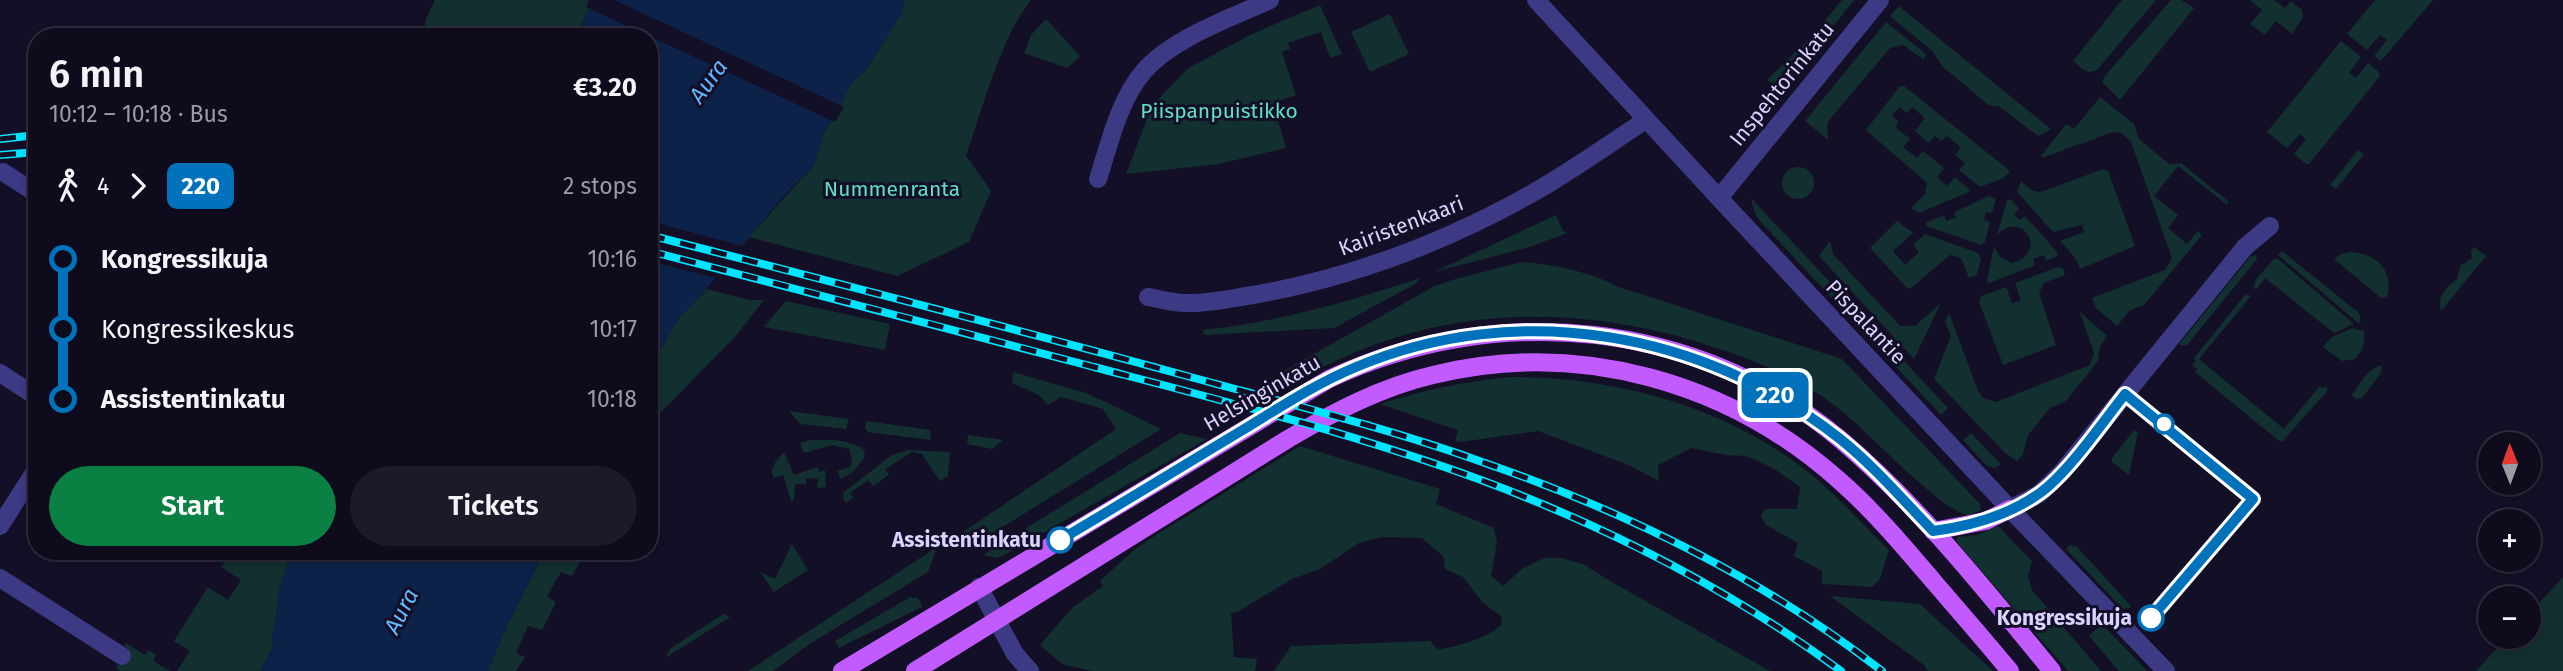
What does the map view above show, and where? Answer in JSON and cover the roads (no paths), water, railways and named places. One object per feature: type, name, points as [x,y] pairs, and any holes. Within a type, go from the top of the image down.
[{"type":"main road","name":"Helsinginkatu","points":[[842,671],[1329,379],[1357,366],[1450,339],[1545,330],[1624,339],[1679,353],[1715,365],[1785,400],[1840,439],[1933,531],[2052,671]]},
{"type":"main road","points":[[915,671],[1288,439],[1356,402],[1432,375],[1518,362],[1549,361],[1617,369],[1666,381],[1740,411],[1783,437],[1812,458],[1865,505],[2010,671]]},
{"type":"main road","points":[[1933,531],[1986,521],[2010,509]]},
{"type":"street","points":[[1098,178],[1116,121],[1128,95],[1145,69],[1195,35],[1270,0]]},
{"type":"street","name":"Pispalantie","points":[[1536,0],[2010,509],[2166,671]]},
{"type":"street","name":"Inspehtorinkatu","points":[[1719,198],[1880,0]]},
{"type":"street","name":"Kairistenkaari","points":[[1148,297],[1188,304],[1230,299],[1296,287],[1420,248],[1530,195],[1646,120]]},
{"type":"street","points":[[3,172],[28,188]]},
{"type":"street","points":[[2010,509],[2039,494],[2053,482],[2240,253],[2270,226]]},
{"type":"street","points":[[0,373],[28,391]]},
{"type":"street","points":[[0,526],[28,482]]},
{"type":"street","points":[[0,578],[122,656]]},
{"type":"street","points":[[979,587],[1020,662],[1030,671]]},
{"type":"water","name":"Aura","points":[[593,0],[905,0],[901,14],[867,68],[851,85],[823,135],[814,165],[679,318],[658,355],[658,28],[579,28]]},
{"type":"water","name":"Aura","points":[[289,560],[540,560],[506,627],[488,671],[260,671],[273,647],[272,634],[279,590]]},
{"type":"railway","points":[[0,139],[28,136]]},
{"type":"railway","points":[[0,155],[28,153]]},
{"type":"railway","points":[[658,237],[1299,406],[1411,438],[1485,463],[1590,503],[1692,551],[1790,607],[1882,671]]},
{"type":"railway","points":[[658,253],[1240,406],[1434,463],[1576,518],[1668,563],[1757,614],[1841,671]]},
{"type":"place","name":"Assistentinkatu","points":[[1060,540]]},
{"type":"place","name":"Kongressikuja","points":[[2151,618]]},
{"type":"park label","name":"Piispanpuistikko","points":[[1219,111]]},
{"type":"park label","name":"Nummenranta","points":[[892,189]]}]
